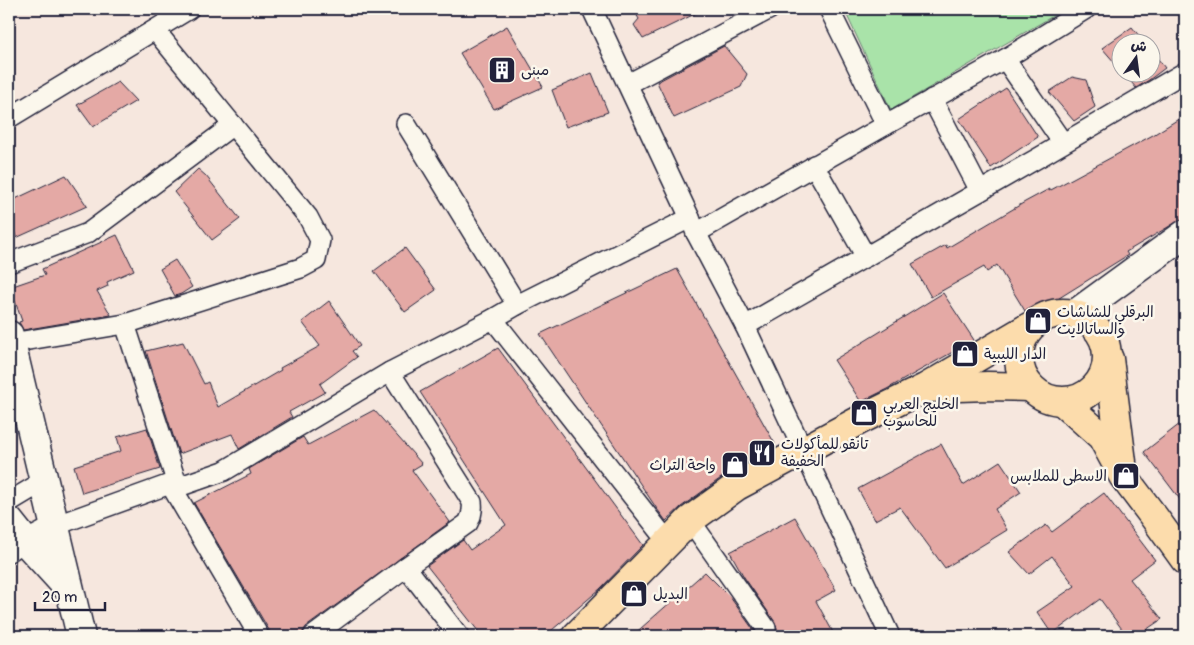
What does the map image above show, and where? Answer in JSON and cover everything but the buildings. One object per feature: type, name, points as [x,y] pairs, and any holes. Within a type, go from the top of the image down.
[{"type":"main road","points":[[1075,314],[1185,234]]},
{"type":"main road","points":[[576,636],[690,520],[737,486],[925,388],[1046,316],[1060,313],[1075,314],[1088,320],[1098,329],[1105,341],[1123,476]]},
{"type":"main road","points":[[1034,324],[1025,335],[1020,348],[1019,362],[1023,375],[1030,387],[1040,395],[1051,400],[1063,402],[1078,400],[1091,393],[1107,369],[1108,355]]},
{"type":"main road","points":[[10,339],[80,636]]},
{"type":"main road","points":[[925,388],[1030,387]]},
{"type":"main road","points":[[1063,402],[1102,437],[1123,476],[1185,560]]},
{"type":"main road","points":[[14,538],[69,589]]},
{"type":"street","points":[[9,118],[189,9]]},
{"type":"street","points":[[592,9],[693,225],[746,326],[890,636]]},
{"type":"street","points":[[628,84],[770,9]]},
{"type":"street","points":[[829,9],[886,125]]},
{"type":"street","points":[[14,538],[224,471],[390,372],[517,306],[693,225],[814,165],[1005,59],[1086,9]]},
{"type":"street","points":[[10,339],[125,324],[301,268],[316,260],[320,240],[308,217],[155,30]]},
{"type":"street","points":[[1005,59],[1063,143]]},
{"type":"street","points":[[746,326],[1185,72]]},
{"type":"street","points":[[932,99],[980,191]]},
{"type":"street","points":[[406,124],[517,306]]},
{"type":"street","points":[[9,263],[88,233],[233,125]]},
{"type":"street","points":[[814,165],[866,257]]},
{"type":"street","points":[[493,319],[669,543]]},
{"type":"street","points":[[125,324],[174,486],[259,636]]},
{"type":"street","points":[[312,636],[468,523],[473,509],[472,502],[390,372]]},
{"type":"street","points":[[9,502],[44,481]]},
{"type":"street","points":[[690,520],[766,628],[766,636]]},
{"type":"street","points":[[406,567],[459,636]]},
{"type":"green space","points":[[844,9],[1065,9],[891,110]]},
{"type":"place","name":"مبنى","points":[[502,70]]},
{"type":"place","name":"البرقلي للشاشات والساتالايت","points":[[1038,321]]},
{"type":"place","name":"الدار الليبية","points":[[965,354]]},
{"type":"place","name":"الخليج العربي للحاسوب","points":[[864,413]]},
{"type":"place","name":"تانقو للمأكولات الخفيفة","points":[[762,453]]},
{"type":"place","name":"واحة التراث","points":[[735,465]]},
{"type":"place","name":"الاسطى للملابس","points":[[1126,476]]},
{"type":"place","name":"البديل","points":[[634,594]]}]
